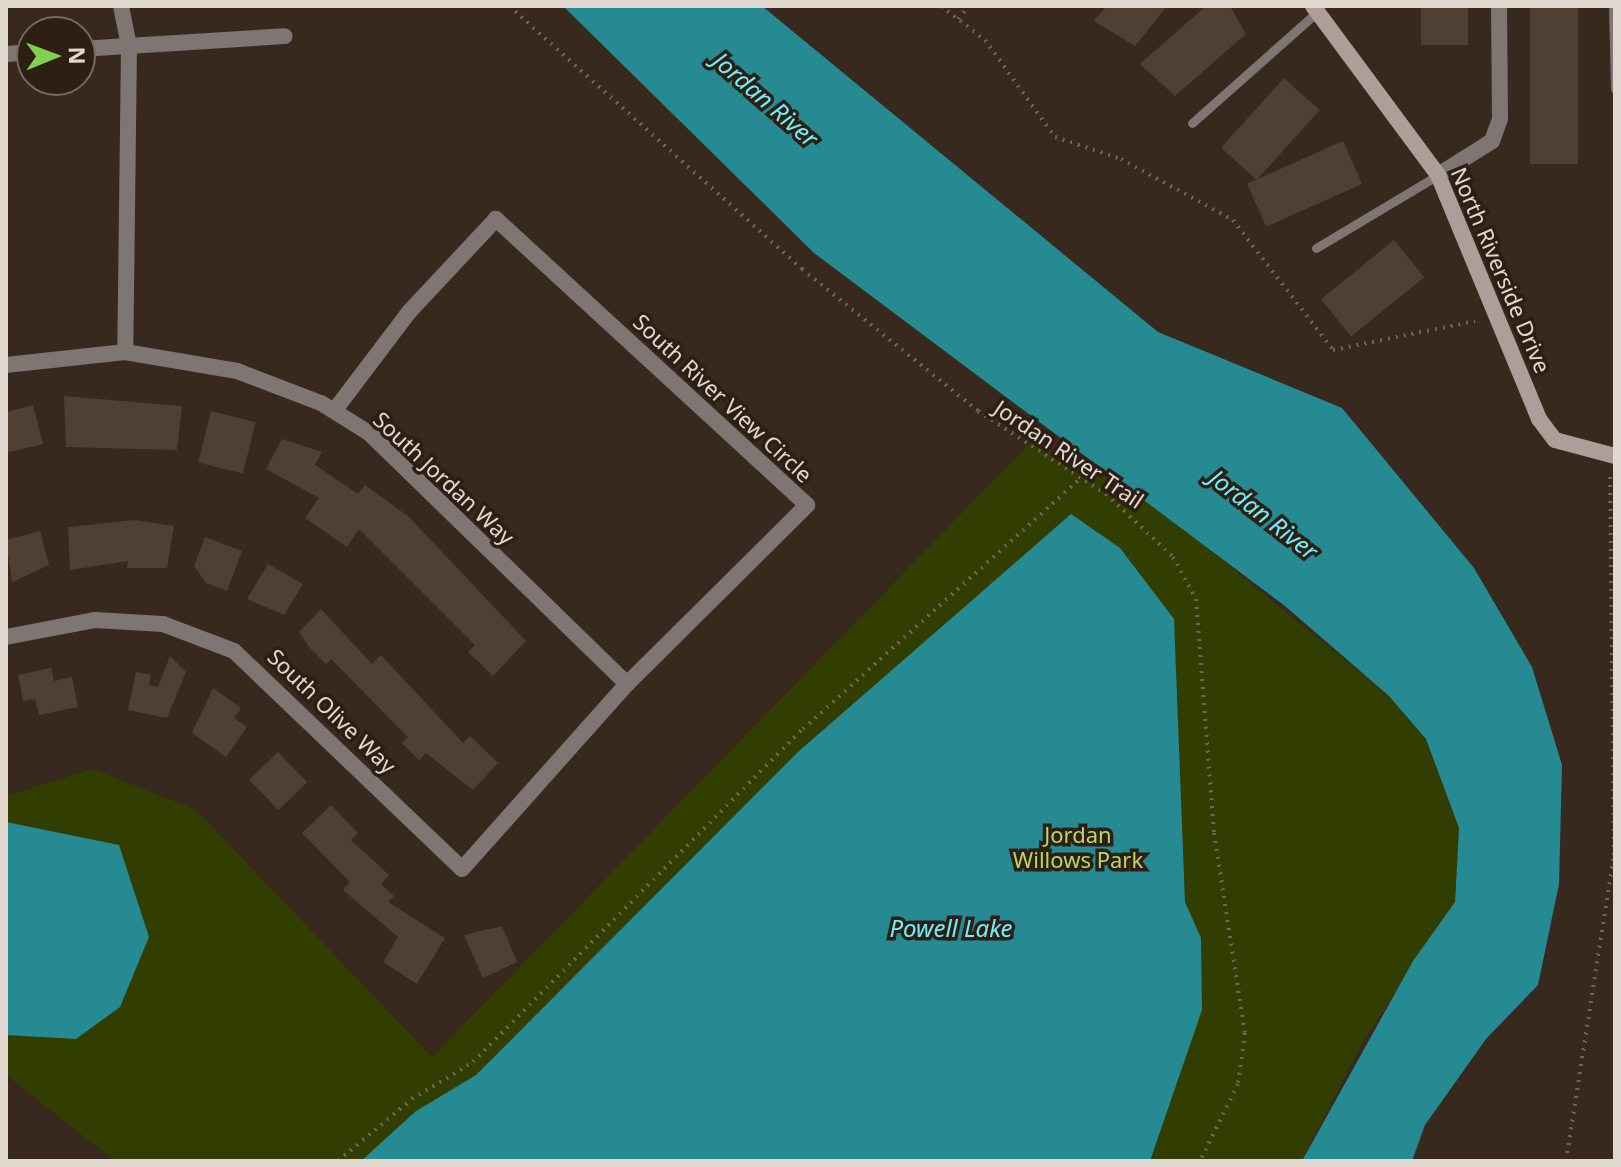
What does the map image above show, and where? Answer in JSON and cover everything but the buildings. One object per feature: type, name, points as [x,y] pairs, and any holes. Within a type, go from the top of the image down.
[{"type":"street","points":[[121,6],[129,46],[125,352]]},
{"type":"street","points":[[1438,175],[1492,141],[1500,119],[1499,6]]},
{"type":"street","name":"North Riverside Drive","points":[[1318,8],[1438,175],[1539,419],[1555,440],[1612,456]]},
{"type":"street","points":[[96,48],[285,36]]},
{"type":"street","name":"South River View Circle","points":[[334,411],[409,312],[496,219],[807,505],[627,684],[462,869]]},
{"type":"street","name":"South Jordan Way","points":[[6,365],[125,352],[237,371],[334,411],[369,433],[627,684]]},
{"type":"street","name":"South Olive Way","points":[[6,637],[95,620],[163,624],[234,651],[462,869]]},
{"type":"lane","points":[[1613,6],[1615,89]]},
{"type":"lane","points":[[1192,123],[1318,8]]},
{"type":"lane","points":[[1316,248],[1438,175]]},
{"type":"path","name":"Jordan River Trail","points":[[509,6],[802,269],[978,411],[1082,477],[1173,557],[1196,599],[1214,833],[1245,1033],[1238,1084],[1200,1161]]},
{"type":"path","points":[[941,6],[993,50],[1055,137],[1121,159],[1243,228],[1333,350],[1475,321]]},
{"type":"path","points":[[958,19],[969,6]]},
{"type":"path","points":[[1566,1161],[1614,855],[1612,456]]},
{"type":"path","points":[[338,1161],[412,1099],[473,1062],[803,729],[1082,477]]},
{"type":"green space","name":"Jordan Willows Park","points":[[1031,442],[1133,487],[1389,696],[1426,739],[1459,828],[1455,902],[1363,1042],[1302,1161],[115,1161],[6,1075],[6,796],[93,769],[196,810],[432,1057]]},
{"type":"water","name":"Jordan River","points":[[563,6],[762,6],[1158,332],[1342,408],[1474,568],[1532,667],[1562,765],[1559,884],[1538,985],[1486,1039],[1425,1125],[1412,1161],[1302,1161],[1413,961],[1455,902],[1459,828],[1426,739],[1389,696],[1285,606],[814,253]]},
{"type":"water","name":"Powell Lake","points":[[1071,514],[1120,548],[1174,619],[1185,902],[1201,938],[1202,1010],[1150,1161],[361,1161],[416,1111],[476,1075],[799,751]]},
{"type":"water","points":[[6,822],[119,845],[149,937],[120,1007],[76,1039],[6,1035]]}]
